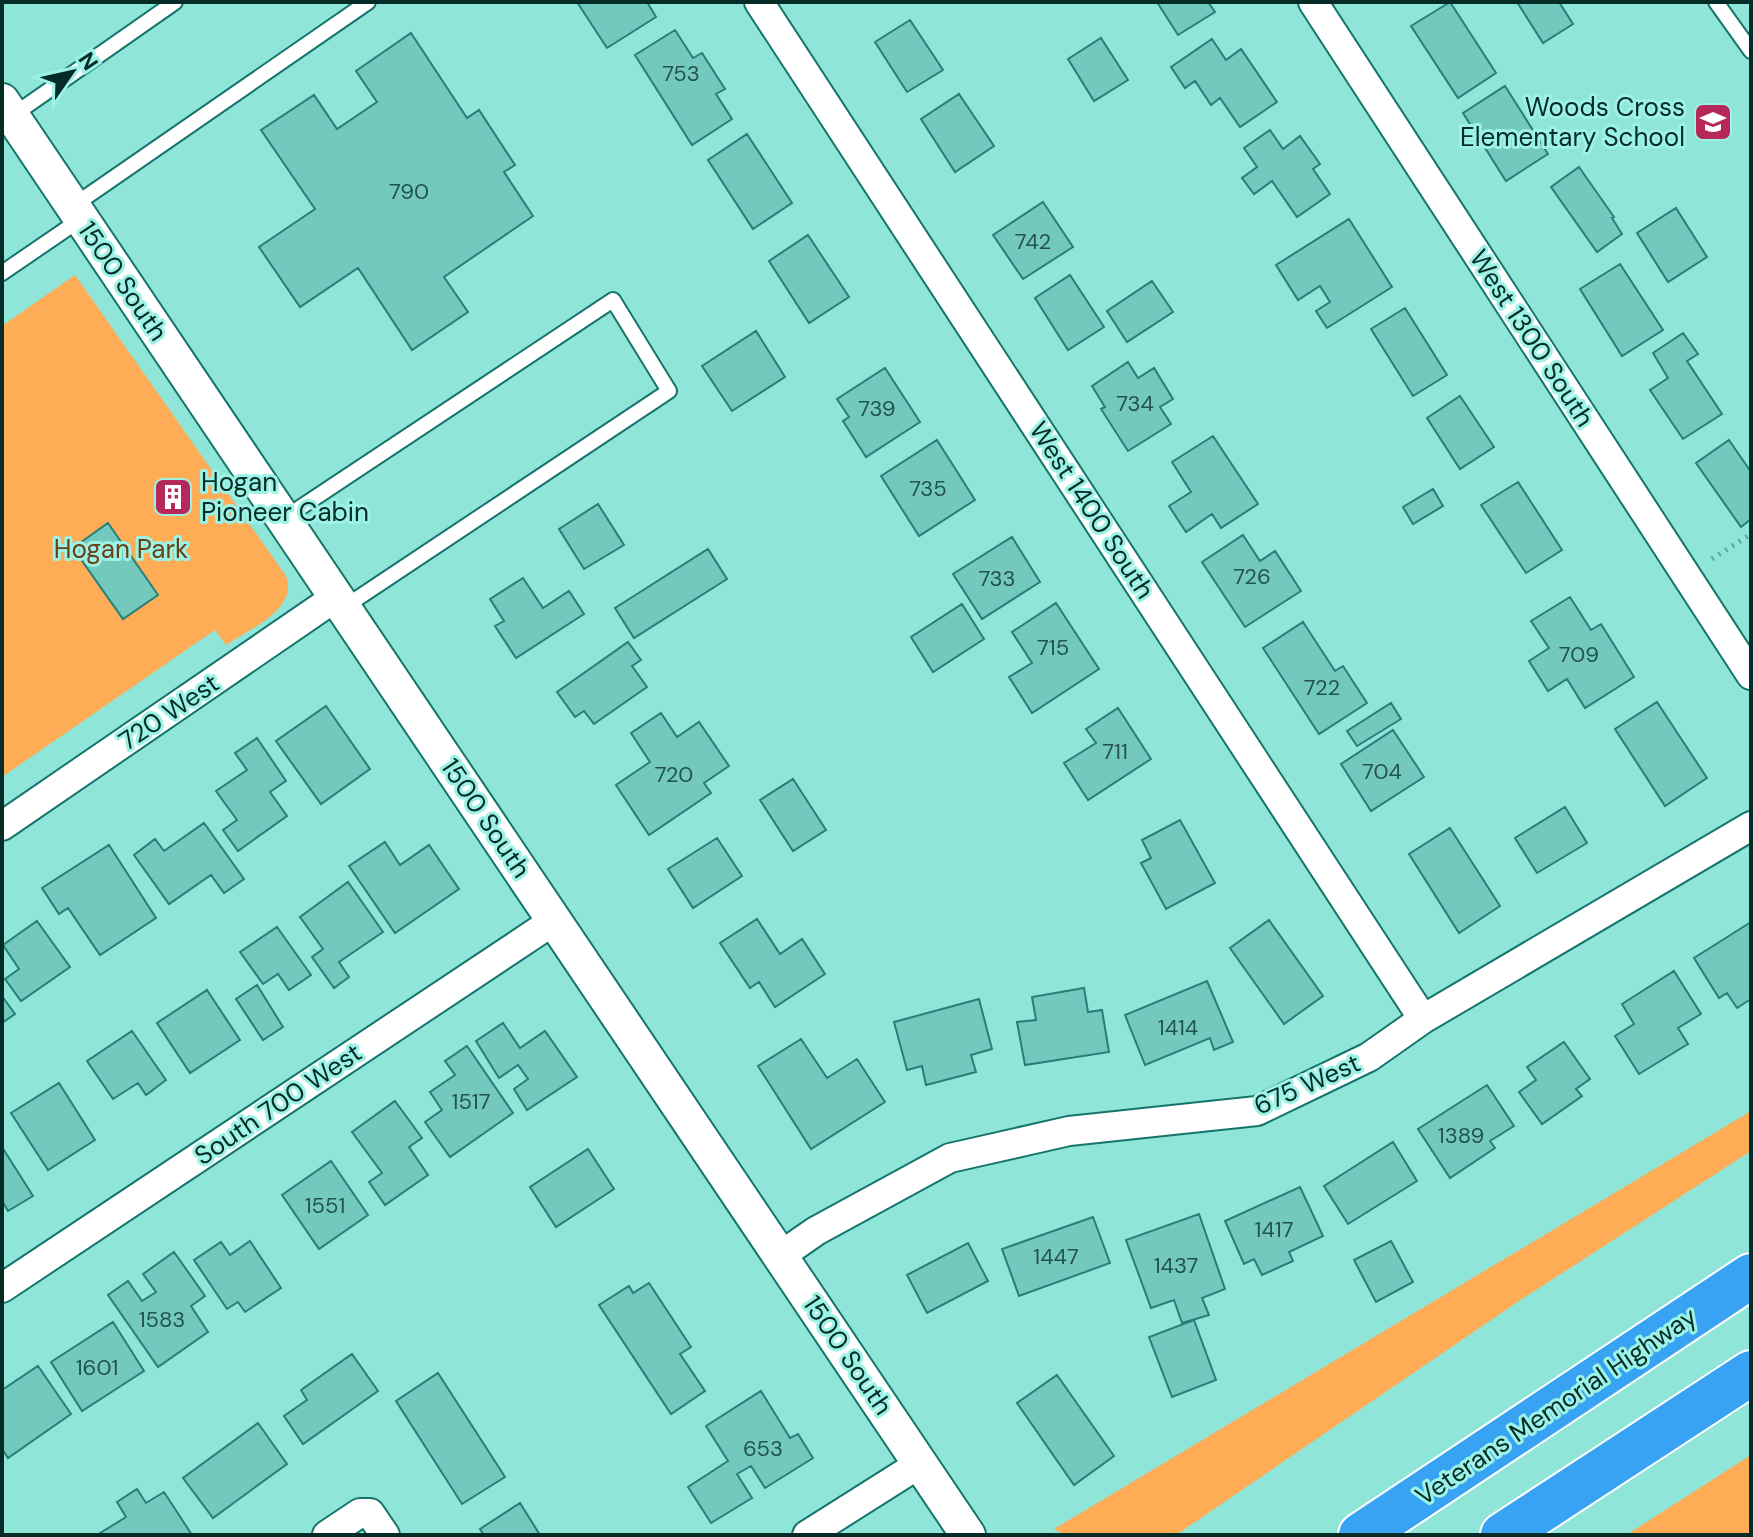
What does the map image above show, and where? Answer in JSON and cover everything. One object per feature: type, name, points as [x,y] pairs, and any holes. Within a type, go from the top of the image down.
[{"type":"highway","name":"Veterans Memorial Highway","points":[[1361,1535],[1751,1276]]},
{"type":"highway","points":[[1503,1535],[1751,1373]]},
{"type":"street","name":"West 1400 South","points":[[759,2],[1423,1019]]},
{"type":"street","name":"West 1300 South","points":[[1313,2],[1751,675]]},
{"type":"street","name":"1500 South","points":[[7,108],[968,1535]]},
{"type":"street","name":"720 West","points":[[2,826],[339,603]]},
{"type":"street","name":"675 West","points":[[780,1256],[816,1231],[950,1158],[1069,1131],[1257,1111],[1369,1057],[1423,1019],[1751,826]]},
{"type":"street","name":"South 700 West","points":[[2,1288],[555,920]]},
{"type":"street","points":[[807,1535],[921,1463]]},
{"type":"street","points":[[327,1535],[360,1513],[370,1513],[385,1535]]},
{"type":"lane","points":[[7,108],[175,2]]},
{"type":"lane","points":[[2,273],[77,212],[368,2]]},
{"type":"lane","points":[[1716,2],[1751,51]]},
{"type":"lane","points":[[283,519],[613,300],[669,391],[339,603]]},
{"type":"path","points":[[1705,563],[1751,534]]},
{"type":"green space","name":"Hogan Park","points":[[75,275],[286,576],[288,588],[279,608],[259,625],[226,645],[215,630],[2,777],[2,326]]},
{"type":"green space","points":[[1751,1111],[1751,1151],[1519,1301],[1176,1535],[1065,1535],[1054,1529]]},
{"type":"green space","points":[[1751,1455],[1751,1535],[1626,1535],[1628,1534]]},
{"type":"building","points":[[577,2],[647,2],[656,17],[607,48]]},
{"type":"building","points":[[1157,2],[1208,2],[1215,12],[1178,35]]},
{"type":"building","points":[[1450,2],[1496,73],[1458,98],[1411,26]]},
{"type":"building","points":[[1517,2],[1559,2],[1573,24],[1543,43]]},
{"type":"building","points":[[910,20],[943,70],[907,92],[875,42]]},
{"type":"building","points":[[675,30],[693,58],[702,53],[725,89],[716,94],[732,119],[692,145],[635,55]]},
{"type":"building","points":[[411,33],[467,118],[479,110],[515,165],[504,172],[533,216],[444,277],[468,312],[412,350],[358,268],[300,307],[259,247],[315,209],[261,130],[314,95],[337,129],[377,102],[356,71]]},
{"type":"building","points":[[1101,38],[1128,80],[1094,101],[1068,59]]},
{"type":"building","points":[[1212,39],[1226,60],[1241,49],[1277,102],[1240,127],[1220,98],[1211,105],[1195,81],[1185,88],[1171,67]]},
{"type":"building","points":[[1505,86],[1548,154],[1506,181],[1463,113]]},
{"type":"building","points":[[959,94],[994,146],[955,172],[921,119]]},
{"type":"building","points":[[1270,130],[1283,149],[1300,136],[1320,164],[1313,169],[1330,194],[1297,217],[1272,181],[1254,194],[1242,178],[1257,167],[1244,148]]},
{"type":"building","points":[[747,134],[792,203],[753,229],[708,160]]},
{"type":"building","points":[[1579,167],[1614,217],[1622,234],[1597,252],[1551,187]]},
{"type":"building","points":[[1043,202],[1073,247],[1023,279],[993,235]]},
{"type":"building","points":[[1676,208],[1707,257],[1668,282],[1637,233]]},
{"type":"building","points":[[1349,219],[1392,287],[1327,328],[1316,311],[1330,302],[1320,286],[1298,300],[1276,265]]},
{"type":"building","points":[[808,235],[849,297],[809,323],[769,261]]},
{"type":"building","points":[[1620,264],[1663,330],[1622,356],[1580,289]]},
{"type":"building","points":[[1070,275],[1104,327],[1068,350],[1035,298]]},
{"type":"building","points":[[1152,281],[1173,312],[1127,342],[1107,311]]},
{"type":"building","points":[[1405,308],[1447,375],[1413,396],[1371,329]]},
{"type":"building","points":[[756,331],[785,377],[732,411],[702,366]]},
{"type":"building","points":[[1683,333],[1698,354],[1687,361],[1722,414],[1683,439],[1650,390],[1668,378],[1653,353]]},
{"type":"building","points":[[1128,362],[1138,378],[1154,368],[1173,399],[1160,407],[1171,424],[1128,451],[1101,409],[1105,407],[1092,386]]},
{"type":"building","points":[[885,368],[920,422],[866,457],[843,421],[849,417],[837,399]]},
{"type":"building","points":[[1460,396],[1494,447],[1460,469],[1427,418]]},
{"type":"building","points":[[1213,436],[1258,504],[1221,528],[1212,514],[1186,532],[1169,506],[1191,492],[1172,462]]},
{"type":"building","points":[[937,440],[975,500],[919,536],[881,476]]},
{"type":"building","points":[[1729,440],[1751,472],[1751,519],[1741,527],[1696,463]]},
{"type":"building","points":[[1518,482],[1562,550],[1526,573],[1481,505]]},
{"type":"building","name":"Hogan Pioneer Cabin","points":[[174,484],[186,501],[172,511],[160,493]]},
{"type":"building","points":[[1433,489],[1443,506],[1413,524],[1403,507]]},
{"type":"building","points":[[598,504],[624,545],[584,569],[559,529]]},
{"type":"building","points":[[108,523],[158,595],[123,619],[73,548]]},
{"type":"building","points":[[1243,535],[1260,561],[1275,551],[1301,591],[1245,627],[1202,562]]},
{"type":"building","points":[[1012,537],[1040,582],[982,619],[953,574]]},
{"type":"building","points":[[708,549],[727,579],[634,638],[615,608]]},
{"type":"building","points":[[523,578],[543,608],[569,591],[584,614],[516,658],[495,626],[504,621],[490,599]]},
{"type":"building","points":[[1570,597],[1591,630],[1601,624],[1634,677],[1585,708],[1567,679],[1548,691],[1529,661],[1549,648],[1531,621]]},
{"type":"building","points":[[1056,603],[1099,669],[1032,713],[1009,677],[1032,663],[1012,632]]},
{"type":"building","points":[[962,604],[984,639],[933,672],[911,637]]},
{"type":"building","points":[[1303,622],[1335,671],[1343,666],[1367,703],[1319,734],[1263,648]]},
{"type":"building","points":[[628,642],[641,660],[632,666],[647,687],[594,724],[584,711],[575,717],[557,692]]},
{"type":"building","points":[[1657,702],[1707,778],[1665,806],[1615,729]]},
{"type":"building","points":[[1391,703],[1401,719],[1357,746],[1347,731]]},
{"type":"building","points":[[326,706],[370,769],[321,804],[276,741]]},
{"type":"building","points":[[1118,708],[1151,759],[1088,800],[1064,763],[1096,743],[1086,729]]},
{"type":"building","points":[[661,713],[677,737],[699,722],[729,766],[704,783],[711,793],[649,835],[616,785],[650,762],[631,733]]},
{"type":"building","points":[[1393,730],[1424,777],[1371,811],[1341,764]]},
{"type":"building","points":[[257,738],[286,781],[270,792],[287,816],[238,851],[223,830],[237,820],[216,791],[247,770],[235,753]]},
{"type":"building","points":[[793,779],[826,830],[793,851],[760,800]]},
{"type":"building","points":[[1565,807],[1587,843],[1537,873],[1515,838]]},
{"type":"building","points":[[1180,820],[1215,883],[1166,909],[1141,863],[1151,858],[1142,840]]},
{"type":"building","points":[[204,823],[244,879],[224,893],[211,875],[169,904],[134,855],[155,839],[164,851]]},
{"type":"building","points":[[1450,828],[1500,906],[1459,933],[1409,854]]},
{"type":"building","points":[[717,838],[742,876],[693,908],[668,869]]},
{"type":"building","points":[[385,842],[400,865],[429,845],[459,889],[395,933],[349,866]]},
{"type":"building","points":[[109,845],[156,918],[100,955],[68,908],[59,914],[42,888]]},
{"type":"building","points":[[348,882],[383,932],[339,962],[349,977],[334,988],[312,957],[323,949],[300,917]]},
{"type":"building","points":[[757,919],[780,954],[802,939],[825,974],[775,1007],[759,982],[750,988],[720,943]]},
{"type":"building","points":[[1269,920],[1323,996],[1284,1024],[1230,948]]},
{"type":"building","points":[[37,921],[70,967],[21,1001],[5,979],[19,969],[3,945]]},
{"type":"building","points":[[1751,922],[1751,999],[1737,1008],[1727,993],[1719,998],[1694,958]]},
{"type":"building","points":[[277,927],[311,975],[289,990],[278,974],[263,984],[240,952]]},
{"type":"building","points":[[1674,971],[1701,1014],[1678,1028],[1688,1044],[1639,1074],[1615,1036],[1634,1024],[1622,1004]]},
{"type":"building","points":[[1207,981],[1233,1042],[1214,1050],[1210,1038],[1145,1065],[1125,1015]]},
{"type":"building","points":[[257,985],[283,1027],[263,1040],[236,999]]},
{"type":"building","points":[[1084,988],[1088,1012],[1102,1010],[1109,1052],[1025,1065],[1017,1022],[1036,1020],[1032,997]]},
{"type":"building","points":[[207,990],[240,1040],[190,1073],[157,1023]]},
{"type":"building","points":[[2,996],[15,1014],[2,1023]]},
{"type":"building","points":[[979,999],[992,1049],[971,1055],[976,1072],[926,1085],[922,1066],[907,1070],[894,1022]]},
{"type":"building","points":[[503,1023],[520,1048],[545,1031],[577,1077],[527,1110],[514,1089],[528,1079],[518,1065],[499,1078],[476,1041]]},
{"type":"building","points":[[132,1031],[166,1080],[146,1095],[138,1083],[113,1099],[87,1061]]},
{"type":"building","points":[[801,1039],[827,1078],[857,1059],[885,1102],[811,1149],[758,1066]]},
{"type":"building","points":[[1564,1042],[1590,1079],[1576,1089],[1582,1096],[1542,1124],[1519,1092],[1536,1080],[1527,1067]]},
{"type":"building","points":[[467,1046],[513,1113],[450,1157],[425,1122],[442,1110],[430,1092],[455,1075],[445,1061]]},
{"type":"building","points":[[59,1083],[95,1140],[48,1170],[11,1113]]},
{"type":"building","points":[[1487,1085],[1514,1126],[1490,1141],[1495,1148],[1450,1178],[1418,1129]]},
{"type":"building","points":[[395,1101],[422,1138],[409,1147],[428,1175],[385,1205],[369,1182],[382,1173],[352,1132]]},
{"type":"building","points":[[1393,1142],[1417,1181],[1348,1224],[1324,1186]]},
{"type":"building","points":[[2,1147],[33,1196],[8,1211],[2,1201]]},
{"type":"building","points":[[588,1149],[614,1189],[556,1227],[530,1187]]},
{"type":"building","points":[[331,1161],[368,1215],[319,1249],[282,1195]]},
{"type":"building","points":[[1300,1187],[1323,1236],[1289,1252],[1293,1261],[1262,1275],[1254,1259],[1244,1264],[1225,1221]]},
{"type":"building","points":[[1199,1214],[1225,1289],[1202,1298],[1209,1315],[1182,1323],[1174,1300],[1151,1308],[1126,1240]]},
{"type":"building","points":[[1093,1217],[1110,1263],[1019,1296],[1002,1249]]},
{"type":"building","points":[[250,1241],[281,1288],[245,1312],[238,1302],[227,1309],[194,1260],[221,1242],[230,1255]]},
{"type":"building","points":[[1391,1241],[1413,1282],[1376,1302],[1354,1260]]},
{"type":"building","points":[[968,1243],[988,1281],[927,1313],[907,1275]]},
{"type":"building","points":[[174,1252],[205,1296],[191,1306],[208,1332],[158,1367],[108,1295],[128,1281],[142,1301],[156,1292],[143,1274]]},
{"type":"building","points":[[649,1283],[691,1347],[680,1354],[705,1391],[671,1414],[599,1305],[629,1286],[633,1293]]},
{"type":"building","points":[[1194,1320],[1216,1380],[1172,1397],[1149,1337]]},
{"type":"building","points":[[113,1322],[144,1371],[82,1411],[51,1362]]},
{"type":"building","points":[[352,1354],[378,1391],[303,1444],[284,1416],[307,1400],[301,1390]]},
{"type":"building","points":[[38,1366],[71,1414],[8,1458],[2,1449],[2,1390]]},
{"type":"building","points":[[438,1373],[505,1477],[462,1504],[396,1401]]},
{"type":"building","points":[[1057,1375],[1114,1456],[1074,1485],[1017,1403]]},
{"type":"building","points":[[761,1391],[790,1438],[798,1434],[813,1458],[765,1488],[751,1466],[737,1474],[752,1498],[711,1523],[688,1487],[728,1461],[706,1426]]},
{"type":"building","points":[[258,1423],[287,1464],[213,1518],[183,1478]]},
{"type":"building","points":[[137,1489],[146,1503],[164,1492],[192,1535],[97,1535],[126,1517],[117,1502]]},
{"type":"building","points":[[520,1503],[540,1535],[484,1535],[480,1529]]},
{"type":"place","name":"Woods Cross Elementary School","points":[[1713,122]]},
{"type":"place","name":"Hogan Pioneer Cabin","points":[[173,497]]}]
